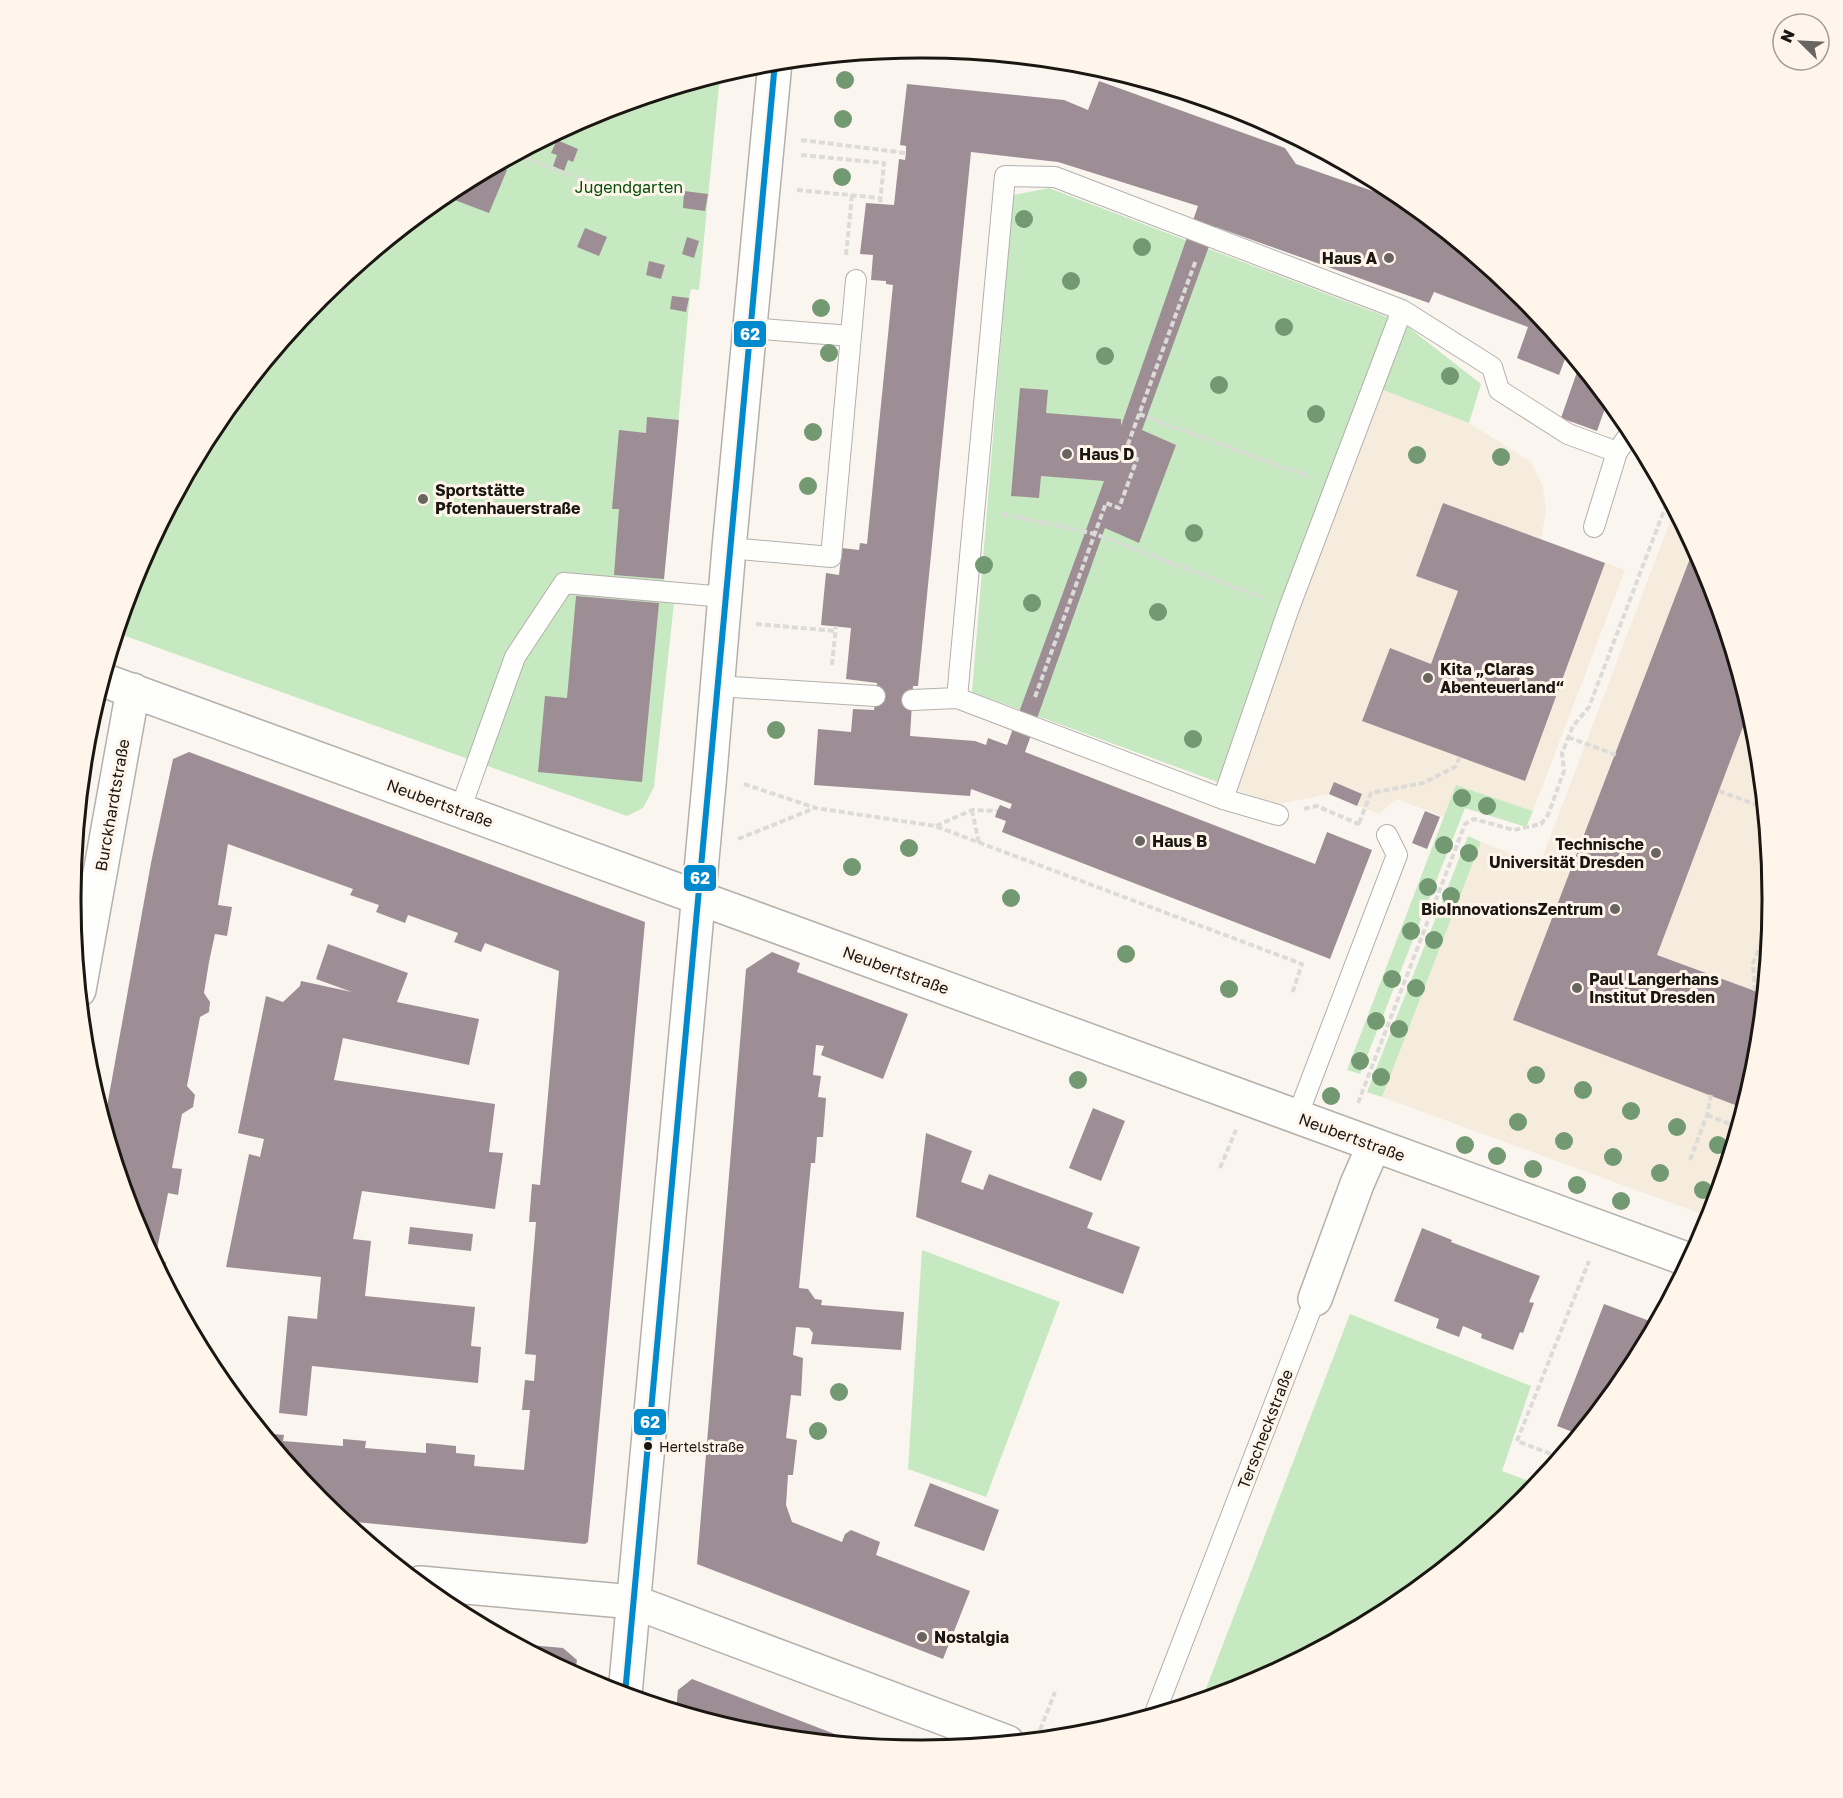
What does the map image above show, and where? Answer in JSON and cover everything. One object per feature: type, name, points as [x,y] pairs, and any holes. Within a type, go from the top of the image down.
[{"type":"street","points":[[626,1686],[774,72]]},
{"type":"street","name":"Neubertstraße","points":[[118,685],[1681,1257]]},
{"type":"street","name":"Burckhardtstraße","points":[[84,961],[118,685]]},
{"type":"street","name":"Terscheckstraße","points":[[1315,1299],[1357,1184],[1360,1140]]},
{"type":"street","points":[[436,1584],[633,1602],[984,1737]]},
{"type":"lane","points":[[957,698],[1005,176],[1055,177],[1402,310],[1492,367],[1498,390],[1568,434],[1617,452]]},
{"type":"lane","points":[[729,548],[831,557],[856,280]]},
{"type":"lane","points":[[1223,800],[1289,608],[1402,310]]},
{"type":"lane","points":[[749,328],[850,336]]},
{"type":"lane","points":[[1594,527],[1617,452],[1625,440]]},
{"type":"lane","points":[[460,810],[515,657],[564,583],[724,609]]},
{"type":"lane","points":[[717,686],[875,696]]},
{"type":"lane","points":[[912,700],[957,698],[1223,800],[1278,815]]},
{"type":"lane","points":[[1297,1117],[1398,855],[1387,835]]},
{"type":"lane","name":"Terscheckstraße","points":[[1158,1705],[1315,1299]]},
{"type":"path","points":[[768,144],[906,153]]},
{"type":"path","points":[[768,144],[884,163],[880,204]]},
{"type":"path","points":[[524,159],[621,194]]},
{"type":"path","points":[[764,186],[880,198]]},
{"type":"path","points":[[852,195],[844,270],[856,280]]},
{"type":"path","points":[[1025,724],[1106,503],[1119,508],[1137,459],[1124,455],[1206,234]]},
{"type":"path","points":[[1139,414],[1336,487]]},
{"type":"path","points":[[975,508],[1095,534],[1289,608]]},
{"type":"path","points":[[1360,1140],[1465,824],[1474,819],[1514,830],[1540,824],[1548,815],[1564,771],[1563,753],[1568,737],[1573,726],[1589,707],[1665,508]]},
{"type":"path","points":[[724,609],[836,629],[832,666],[821,665]]},
{"type":"path","points":[[1568,737],[1616,755]]},
{"type":"path","points":[[1359,824],[1371,793],[1423,783],[1455,768],[1460,757]]},
{"type":"path","points":[[710,772],[816,808],[935,826],[1302,964],[1292,994]]},
{"type":"path","points":[[1719,791],[1756,804]]},
{"type":"path","points":[[1278,815],[1317,806],[1387,835]]},
{"type":"path","points":[[702,853],[816,808]]},
{"type":"path","points":[[935,826],[972,810],[997,811]]},
{"type":"path","points":[[972,810],[979,843]]},
{"type":"path","points":[[1755,992],[1753,963],[1760,945]]},
{"type":"path","points":[[1690,1160],[1707,1115],[1711,1095]]},
{"type":"path","points":[[1707,1115],[1731,1124]]},
{"type":"path","points":[[1220,1168],[1240,1120]]},
{"type":"path","points":[[1552,1454],[1517,1441],[1575,1298]]},
{"type":"path","points":[[1040,1730],[1055,1692]]},
{"type":"shaded area","name":"Kita „Claras Abenteuerland“","points":[[1378,387],[1469,423],[1531,462],[1543,487],[1546,511],[1541,539],[1625,570],[1533,811],[1456,785],[1444,817],[1397,799],[1379,814],[1329,794],[1274,805],[1231,787]]},
{"type":"shaded area","name":"Technische Universität Dresden","points":[[1671,519],[1698,577],[1733,681],[1746,735],[1755,789],[1760,844],[1762,899],[1755,1009],[1746,1063],[1733,1117],[1701,1214],[1382,1097],[1481,842],[1540,864]]},
{"type":"green space","name":"Sportstätte Pfotenhauerstraße","points":[[719,84],[699,290],[691,289],[690,293],[664,579],[674,603],[654,787],[643,808],[627,816],[124,636],[145,577],[168,527],[223,432],[255,387],[290,345],[367,267],[455,200],[501,171],[550,145],[600,122],[651,103]]},
{"type":"green space","points":[[1049,188],[1403,323],[1481,384],[1469,423],[1378,388],[1231,787],[972,692],[1013,195]]},
{"type":"green space","points":[[1456,785],[1533,811],[1526,827],[1465,808],[1360,1074],[1347,1070]]},
{"type":"green space","points":[[1468,836],[1481,842],[1382,1097],[1367,1092]]},
{"type":"green space","points":[[922,1250],[1060,1302],[986,1497],[908,1469]]},
{"type":"green space","points":[[1350,1314],[1531,1386],[1502,1471],[1528,1480],[1476,1531],[1433,1566],[1342,1627],[1293,1653],[1205,1690]]},
{"type":"building","points":[[1099,81],[1285,148],[1296,164],[1375,192],[1433,232],[1476,267],[1516,305],[1565,359],[1559,375],[1517,358],[1528,327],[1434,292],[1429,303],[1216,227],[1142,430],[1176,445],[1139,543],[1105,528],[1025,752],[1315,864],[1327,832],[1372,850],[1330,959],[1002,832],[1006,821],[995,817],[997,811],[1000,805],[1010,809],[1012,804],[971,789],[970,796],[814,785],[818,729],[851,732],[853,709],[874,710],[877,683],[846,679],[851,628],[821,625],[826,573],[839,575],[842,548],[859,550],[860,543],[867,544],[893,285],[886,284],[886,281],[871,280],[873,255],[860,254],[866,203],[894,205],[899,159],[905,160],[906,153],[906,146],[900,145],[907,84],[1064,100],[1088,110]],"holes":[[[971,152],[1058,162],[1198,206],[1121,426],[1121,419],[1046,413],[1048,390],[1020,388],[1011,496],[1039,498],[1041,476],[1104,481],[1007,745],[988,738],[986,745],[975,741],[910,736],[913,686],[918,686]]]},
{"type":"building","points":[[559,141],[578,149],[573,162],[568,160],[564,171],[553,166],[557,155],[551,153]]},
{"type":"building","points":[[505,169],[507,170],[489,213],[455,200]]},
{"type":"building","points":[[684,191],[708,194],[705,211],[683,208]]},
{"type":"building","points":[[585,228],[607,237],[599,256],[577,247]]},
{"type":"building","points":[[687,237],[699,241],[694,258],[682,254]]},
{"type":"building","points":[[649,261],[665,265],[661,279],[646,275]]},
{"type":"building","points":[[672,296],[689,298],[686,312],[670,309]]},
{"type":"building","points":[[1577,373],[1604,410],[1597,431],[1561,418]]},
{"type":"building","points":[[647,417],[679,420],[664,579],[614,575],[619,509],[612,509],[619,430],[646,433]]},
{"type":"building","points":[[1443,503],[1605,563],[1525,781],[1362,721],[1390,648],[1431,664],[1458,591],[1416,576]]},
{"type":"building","name":"BioInnovationsZentrum","points":[[1690,559],[1717,629],[1744,725],[1657,955],[1757,992],[1746,1063],[1736,1105],[1513,1020]]},
{"type":"building","points":[[576,596],[659,603],[642,782],[538,772],[545,696],[567,698]]},
{"type":"building","points":[[189,752],[645,922],[594,1481],[588,1542],[585,1544],[358,1522],[327,1493],[274,1434],[284,1435],[283,1441],[343,1446],[343,1439],[366,1441],[365,1448],[426,1453],[426,1443],[456,1446],[456,1453],[475,1455],[474,1466],[524,1470],[530,1410],[522,1410],[525,1380],[534,1381],[536,1355],[525,1354],[536,1222],[529,1222],[532,1184],[540,1185],[559,971],[485,943],[481,952],[454,942],[458,933],[408,915],[405,923],[376,912],[379,905],[350,895],[353,889],[228,844],[218,905],[232,907],[227,936],[215,934],[204,993],[210,1002],[209,1012],[200,1017],[187,1086],[195,1095],[193,1107],[182,1114],[172,1168],[182,1169],[178,1195],[168,1193],[157,1248],[126,1169],[107,1105],[151,863],[173,759]]},
{"type":"building","points":[[1334,782],[1362,794],[1357,806],[1329,794]]},
{"type":"building","points":[[1425,811],[1440,817],[1427,849],[1412,843]]},
{"type":"building","points":[[328,944],[408,973],[397,1002],[479,1019],[469,1065],[343,1038],[334,1080],[495,1104],[489,1152],[503,1153],[495,1209],[362,1191],[353,1239],[371,1241],[365,1296],[475,1307],[471,1346],[481,1347],[478,1383],[312,1366],[307,1416],[279,1413],[288,1316],[317,1319],[321,1277],[226,1267],[249,1154],[260,1157],[264,1139],[238,1133],[266,996],[283,1002],[300,986],[301,981],[352,992],[316,979]]},
{"type":"building","points":[[772,952],[800,963],[797,972],[908,1014],[883,1079],[821,1055],[824,1046],[816,1045],[813,1075],[821,1076],[818,1097],[826,1098],[823,1137],[817,1137],[815,1163],[811,1163],[799,1288],[808,1289],[815,1299],[822,1300],[821,1305],[904,1312],[901,1350],[811,1344],[813,1333],[809,1328],[796,1327],[793,1355],[803,1358],[801,1396],[791,1395],[786,1438],[797,1440],[793,1475],[788,1475],[786,1505],[792,1522],[842,1542],[845,1534],[851,1530],[880,1542],[876,1555],[970,1591],[943,1659],[697,1564],[746,969]]},
{"type":"building","points":[[1093,1108],[1125,1121],[1101,1181],[1069,1168]]},
{"type":"building","points":[[926,1133],[972,1151],[961,1182],[983,1190],[989,1174],[1093,1213],[1087,1228],[1140,1247],[1123,1294],[916,1217]]},
{"type":"building","points":[[410,1227],[473,1234],[471,1251],[408,1244]]},
{"type":"building","points":[[1422,1228],[1452,1240],[1451,1242],[1540,1276],[1529,1302],[1534,1303],[1523,1333],[1520,1332],[1513,1350],[1481,1338],[1482,1334],[1463,1326],[1459,1337],[1436,1328],[1439,1319],[1394,1301]]},
{"type":"building","points":[[1604,1304],[1648,1320],[1620,1366],[1571,1431],[1557,1426]]},
{"type":"building","points":[[930,1483],[999,1510],[984,1551],[914,1526]]},
{"type":"building","points":[[536,1646],[563,1648],[577,1660],[576,1665]]},
{"type":"building","points":[[692,1679],[836,1735],[758,1723],[704,1711],[677,1703],[678,1690]]},
{"type":"transit line","name":"62","points":[[626,1686],[774,72]]},
{"type":"place","name":"Haus A","points":[[1389,258]]},
{"type":"place","name":"Haus D","points":[[1067,454]]},
{"type":"place","name":"Sportstätte Pfotenhauerstraße","points":[[423,499]]},
{"type":"place","name":"Kita „Claras Abenteuerland“","points":[[1428,678]]},
{"type":"place","name":"Haus B","points":[[1140,841]]},
{"type":"place","name":"Technische Universität Dresden","points":[[1656,853]]},
{"type":"place","name":"BioInnovationsZentrum","points":[[1615,909]]},
{"type":"place","name":"Paul Langerhans Institut Dresden","points":[[1577,988]]},
{"type":"place","name":"Hertelstraße","points":[[648,1446]]},
{"type":"place","name":"Nostalgia","points":[[922,1637]]},
{"type":"park label","name":"Jugendgarten","points":[[629,187]]}]
